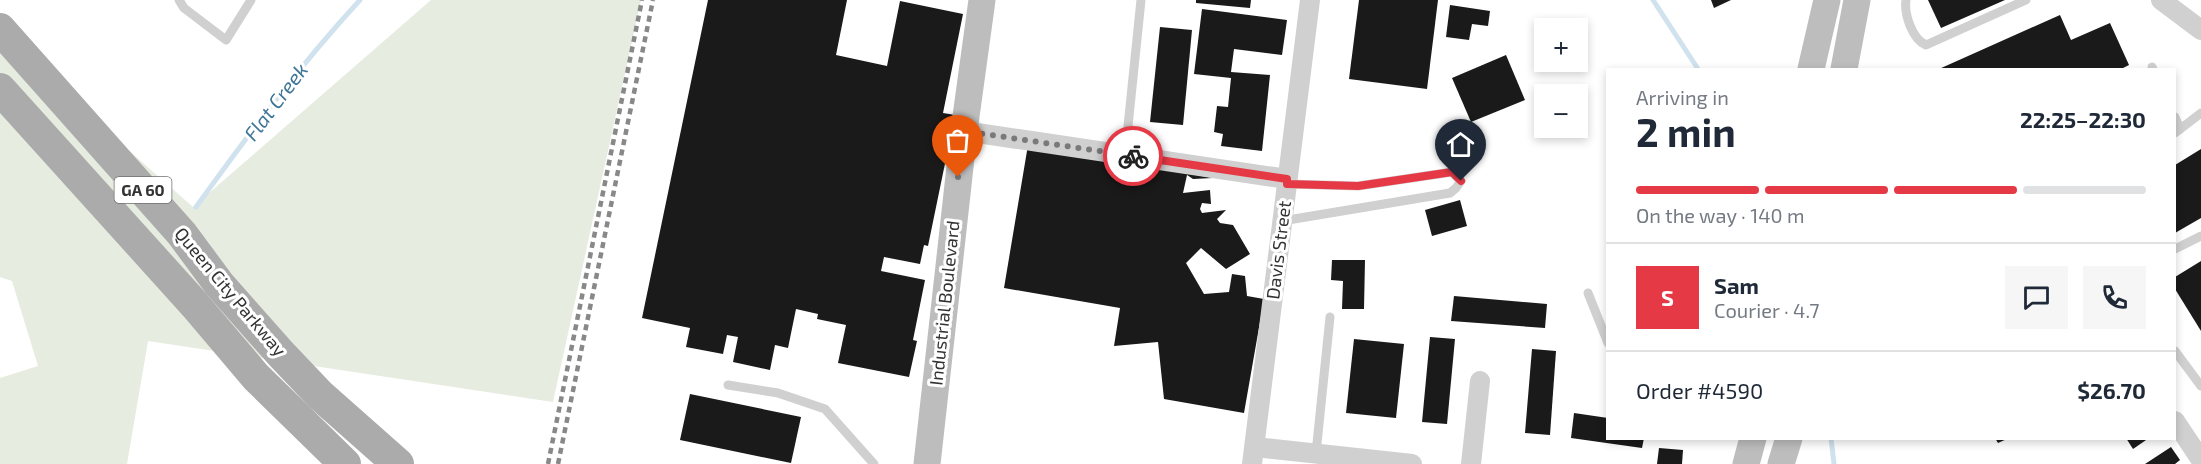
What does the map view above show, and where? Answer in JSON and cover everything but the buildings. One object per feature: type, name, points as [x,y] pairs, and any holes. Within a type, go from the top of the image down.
[{"type":"main road","name":"Queen City Parkway","points":[[0,29],[182,234],[219,284],[281,354],[320,394],[399,464]]},
{"type":"main road","name":"Queen City Parkway","points":[[0,89],[195,305],[256,377],[345,464]]},
{"type":"street","name":"Industrial Boulevard","points":[[927,464],[964,131],[982,0]]},
{"type":"street","name":"Davis Street","points":[[1253,455],[1310,0]]},
{"type":"street","points":[[1811,68],[1827,0]]},
{"type":"street","points":[[1844,68],[1857,0]]},
{"type":"street","points":[[2161,0],[2201,30]]},
{"type":"street","points":[[964,131],[1287,182]]},
{"type":"street","points":[[1471,464],[1480,381]]},
{"type":"street","points":[[2176,422],[2201,460]]},
{"type":"street","points":[[1746,464],[1752,440]]},
{"type":"street","points":[[1781,464],[1788,440]]},
{"type":"street","points":[[1253,455],[1316,453],[1412,464]]},
{"type":"lane","points":[[179,0],[184,8],[226,40],[251,0]]},
{"type":"lane","points":[[1125,155],[1141,0]]},
{"type":"lane","points":[[1906,0],[1905,8],[1908,19],[1917,39],[1926,45],[2026,0]]},
{"type":"lane","points":[[2178,131],[2201,113]]},
{"type":"lane","points":[[1282,221],[1450,193],[1461,181],[1452,172],[1358,186],[1287,182]]},
{"type":"lane","points":[[2176,248],[2201,236]]},
{"type":"lane","points":[[1588,293],[1606,338]]},
{"type":"lane","points":[[1316,453],[1330,316]]},
{"type":"lane","points":[[2176,352],[2201,386]]},
{"type":"lane","points":[[728,385],[778,393],[825,409],[874,464]]},
{"type":"shaded area","points":[[431,0],[641,0],[553,402],[148,341],[127,464],[0,464],[0,378],[38,366],[12,281],[0,277],[0,37],[193,207]]},
{"type":"waterway","name":"Flat Creek","points":[[196,207],[275,101],[360,0]]},
{"type":"waterway","points":[[1653,0],[1697,68]]},
{"type":"waterway","points":[[1831,440],[1834,464]]},
{"type":"railway","points":[[548,464],[642,0]]},
{"type":"railway","points":[[558,464],[653,0]]},
{"type":"way so far","points":[[958,177],[964,131],[1133,156]]},
{"type":"route","points":[[1133,156],[1287,179],[1287,184],[1358,186],[1452,172],[1461,181]]}]
